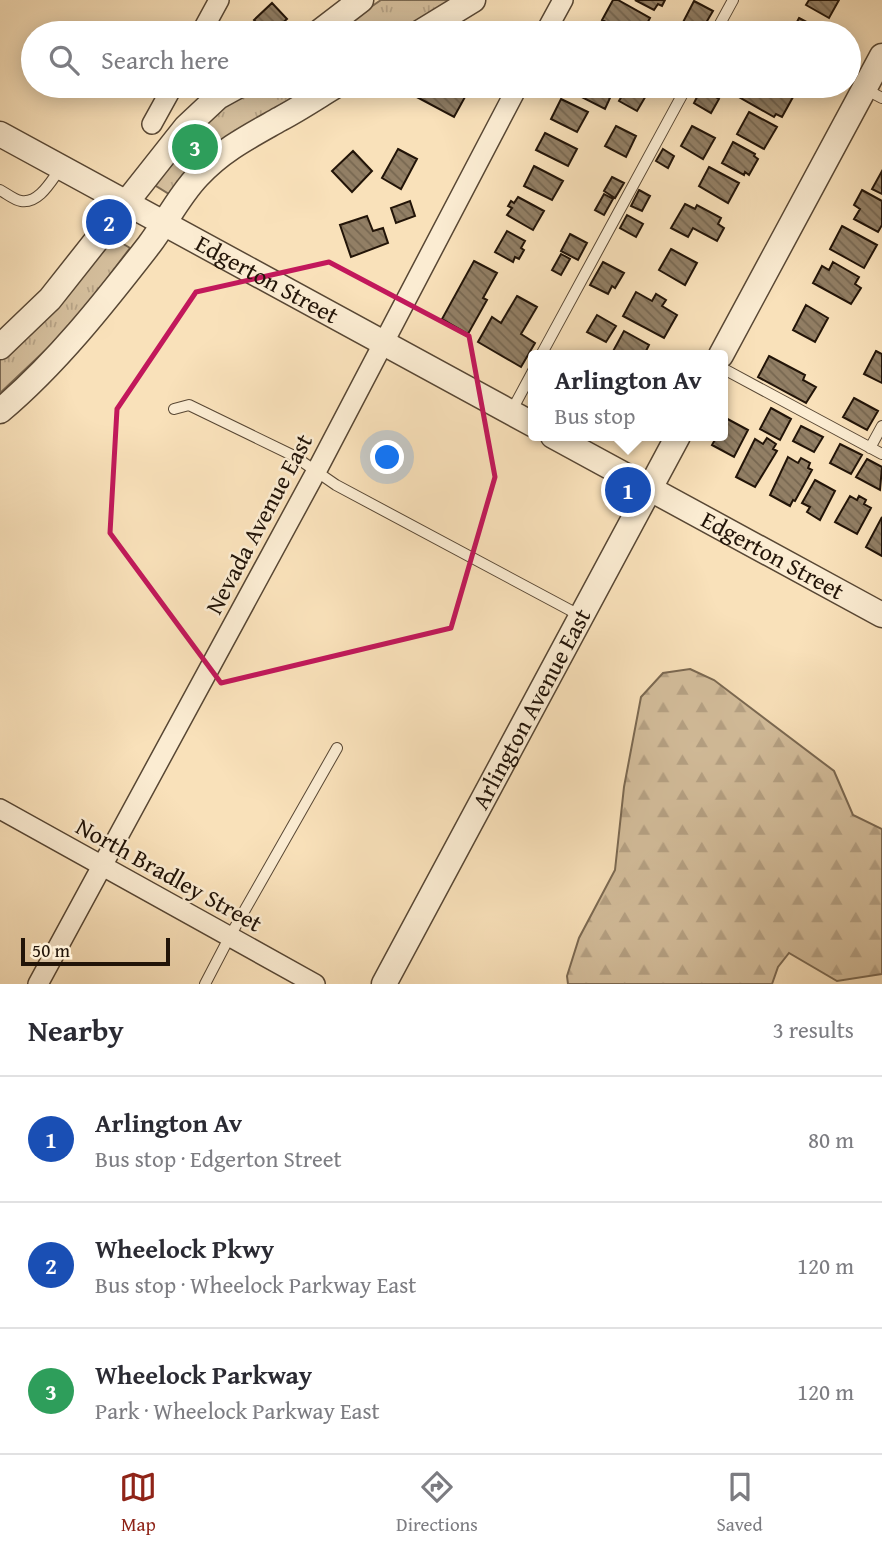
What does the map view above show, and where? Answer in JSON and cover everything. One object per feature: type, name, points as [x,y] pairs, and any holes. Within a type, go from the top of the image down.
[{"type":"street","points":[[208,21],[219,0]]},
{"type":"street","points":[[334,21],[361,0]]},
{"type":"street","points":[[439,21],[473,0]]},
{"type":"street","points":[[552,21],[564,0]]},
{"type":"street","points":[[724,350],[873,93],[882,56]]},
{"type":"street","points":[[152,124],[166,98]]},
{"type":"street","points":[[0,347],[50,299],[166,152],[198,114],[217,98]]},
{"type":"street","points":[[0,411],[55,358],[96,311],[196,178],[239,141],[315,98]]},
{"type":"street","name":"Nevada Avenue East","points":[[38,984],[317,470],[512,98]]},
{"type":"street","name":"Edgerton Street","points":[[0,134],[125,202],[171,213],[383,344],[528,422]]},
{"type":"street","name":"Edgerton Street","points":[[562,441],[882,615]]},
{"type":"street","name":"Arlington Avenue East","points":[[384,984],[675,441]]},
{"type":"street","name":"North Bradley Street","points":[[0,809],[315,984]]},
{"type":"lane","points":[[722,21],[733,0]]},
{"type":"lane","points":[[544,350],[680,98]]},
{"type":"lane","points":[[0,190],[21,201],[32,199],[42,193],[61,167]]},
{"type":"lane","points":[[728,371],[882,454]]},
{"type":"lane","points":[[510,412],[528,380]]},
{"type":"lane","points":[[174,409],[183,405],[200,410],[295,456],[336,485],[581,617]]},
{"type":"lane","points":[[870,447],[882,426]]},
{"type":"lane","points":[[205,984],[337,748]]},
{"type":"highlighted area","points":[[329,262],[469,336],[495,477],[451,628],[221,683],[110,533],[117,409],[196,292]]},
{"type":"green space","points":[[381,0],[453,0],[419,21],[350,21]]},
{"type":"green space","points":[[232,98],[301,98],[169,194],[148,181],[218,106]]},
{"type":"green space","points":[[110,236],[130,248],[85,308],[51,345],[0,393],[0,353]]},
{"type":"green space","points":[[690,669],[714,680],[834,771],[853,815],[882,829],[882,974],[837,981],[789,953],[778,967],[772,984],[568,984],[567,976],[579,938],[615,870],[624,787],[641,697],[663,673]]},
{"type":"building","points":[[613,0],[618,0],[650,18],[648,21],[602,20]]},
{"type":"building","points":[[635,0],[665,0],[662,6],[658,4],[654,10]]},
{"type":"building","points":[[809,0],[839,0],[829,18],[806,5]]},
{"type":"building","points":[[694,1],[713,11],[707,21],[684,21]]},
{"type":"building","points":[[272,3],[287,19],[285,21],[254,20]]},
{"type":"building","points":[[419,98],[464,98],[454,117]]},
{"type":"building","points":[[584,98],[610,98],[605,109]]},
{"type":"building","points":[[621,98],[645,98],[637,111],[619,101]]},
{"type":"building","points":[[696,98],[719,99],[711,113],[694,103]]},
{"type":"building","points":[[741,98],[792,98],[782,117],[776,114],[774,117]]},
{"type":"building","points":[[561,99],[588,112],[577,132],[551,119]]},
{"type":"building","points":[[749,112],[777,127],[764,149],[737,134]]},
{"type":"building","points":[[616,126],[636,136],[626,157],[605,146]]},
{"type":"building","points":[[692,126],[715,138],[703,159],[681,146]]},
{"type":"building","points":[[545,133],[577,149],[568,166],[536,150]]},
{"type":"building","points":[[733,142],[755,154],[758,159],[749,175],[722,163]]},
{"type":"building","points":[[398,149],[417,159],[401,189],[382,178]]},
{"type":"building","points":[[663,149],[674,156],[668,168],[656,161]]},
{"type":"building","points":[[353,151],[372,171],[352,192],[332,171]]},
{"type":"building","points":[[534,166],[563,181],[552,200],[524,186]]},
{"type":"building","points":[[709,167],[739,183],[728,203],[699,186]]},
{"type":"building","points":[[882,171],[882,194],[872,189]]},
{"type":"building","points":[[612,177],[624,183],[615,198],[604,191]]},
{"type":"building","points":[[639,190],[650,196],[642,211],[631,206]]},
{"type":"building","points":[[862,190],[882,201],[882,225],[878,232],[854,219],[860,209],[854,205]]},
{"type":"building","points":[[604,194],[613,199],[604,215],[595,210]]},
{"type":"building","points":[[518,197],[544,211],[533,230],[507,215],[512,208],[508,206],[511,201],[514,203]]},
{"type":"building","points":[[410,201],[415,216],[396,223],[391,208]]},
{"type":"building","points":[[685,204],[695,209],[697,205],[721,218],[718,224],[724,228],[717,241],[693,228],[688,237],[671,228]]},
{"type":"building","points":[[627,215],[643,224],[636,237],[620,228]]},
{"type":"building","points":[[367,216],[373,231],[383,228],[388,243],[351,257],[340,225]]},
{"type":"building","points":[[842,226],[877,245],[864,268],[830,249]]},
{"type":"building","points":[[507,231],[525,241],[519,259],[515,257],[513,262],[495,252]]},
{"type":"building","points":[[570,234],[587,243],[578,260],[561,251]]},
{"type":"building","points":[[671,249],[697,263],[685,285],[659,270]]},
{"type":"building","points":[[561,254],[570,259],[561,275],[552,270]]},
{"type":"building","points":[[474,261],[497,273],[483,298],[487,300],[468,334],[442,319]]},
{"type":"building","points":[[603,262],[624,273],[608,294],[590,285]]},
{"type":"building","points":[[833,262],[859,277],[855,284],[861,288],[851,304],[813,283],[822,266],[829,270]]},
{"type":"building","points":[[636,292],[652,301],[656,294],[666,300],[662,306],[677,315],[664,338],[623,316]]},
{"type":"building","points":[[517,296],[537,307],[521,334],[535,343],[528,350],[521,367],[478,342],[492,317],[501,323]]},
{"type":"building","points":[[806,305],[828,318],[815,342],[793,330]]},
{"type":"building","points":[[597,315],[616,326],[606,342],[587,332]]},
{"type":"building","points":[[624,331],[649,345],[646,350],[614,350]]},
{"type":"building","points":[[876,351],[882,354],[882,383],[864,374]]},
{"type":"building","points":[[769,356],[805,375],[803,380],[816,387],[806,403],[758,377]]},
{"type":"building","points":[[854,398],[878,411],[867,430],[843,417]]},
{"type":"building","points":[[771,408],[791,419],[780,440],[760,429]]},
{"type":"building","points":[[728,419],[748,430],[734,457],[712,445],[714,441],[728,441]]},
{"type":"building","points":[[801,426],[823,437],[814,452],[793,441]]},
{"type":"building","points":[[767,438],[776,444],[773,449],[777,451],[755,487],[736,477],[755,439],[763,444]]},
{"type":"building","points":[[840,444],[862,455],[851,474],[830,463]]},
{"type":"building","points":[[788,457],[798,463],[801,458],[810,463],[808,468],[812,470],[790,506],[770,495]]},
{"type":"building","points":[[867,459],[882,467],[880,490],[856,477]]},
{"type":"building","points":[[815,480],[835,491],[820,520],[807,512],[810,507],[802,503]]},
{"type":"building","points":[[850,496],[857,500],[859,496],[866,500],[864,504],[871,508],[857,534],[835,522]]},
{"type":"building","points":[[882,517],[882,556],[866,547]]},
{"type":"place","name":"Wheelock Parkway","points":[[195,147]]},
{"type":"place","name":"Wheelock Pkwy","points":[[109,222]]},
{"type":"place","name":"Arlington Av","points":[[628,490]]}]
